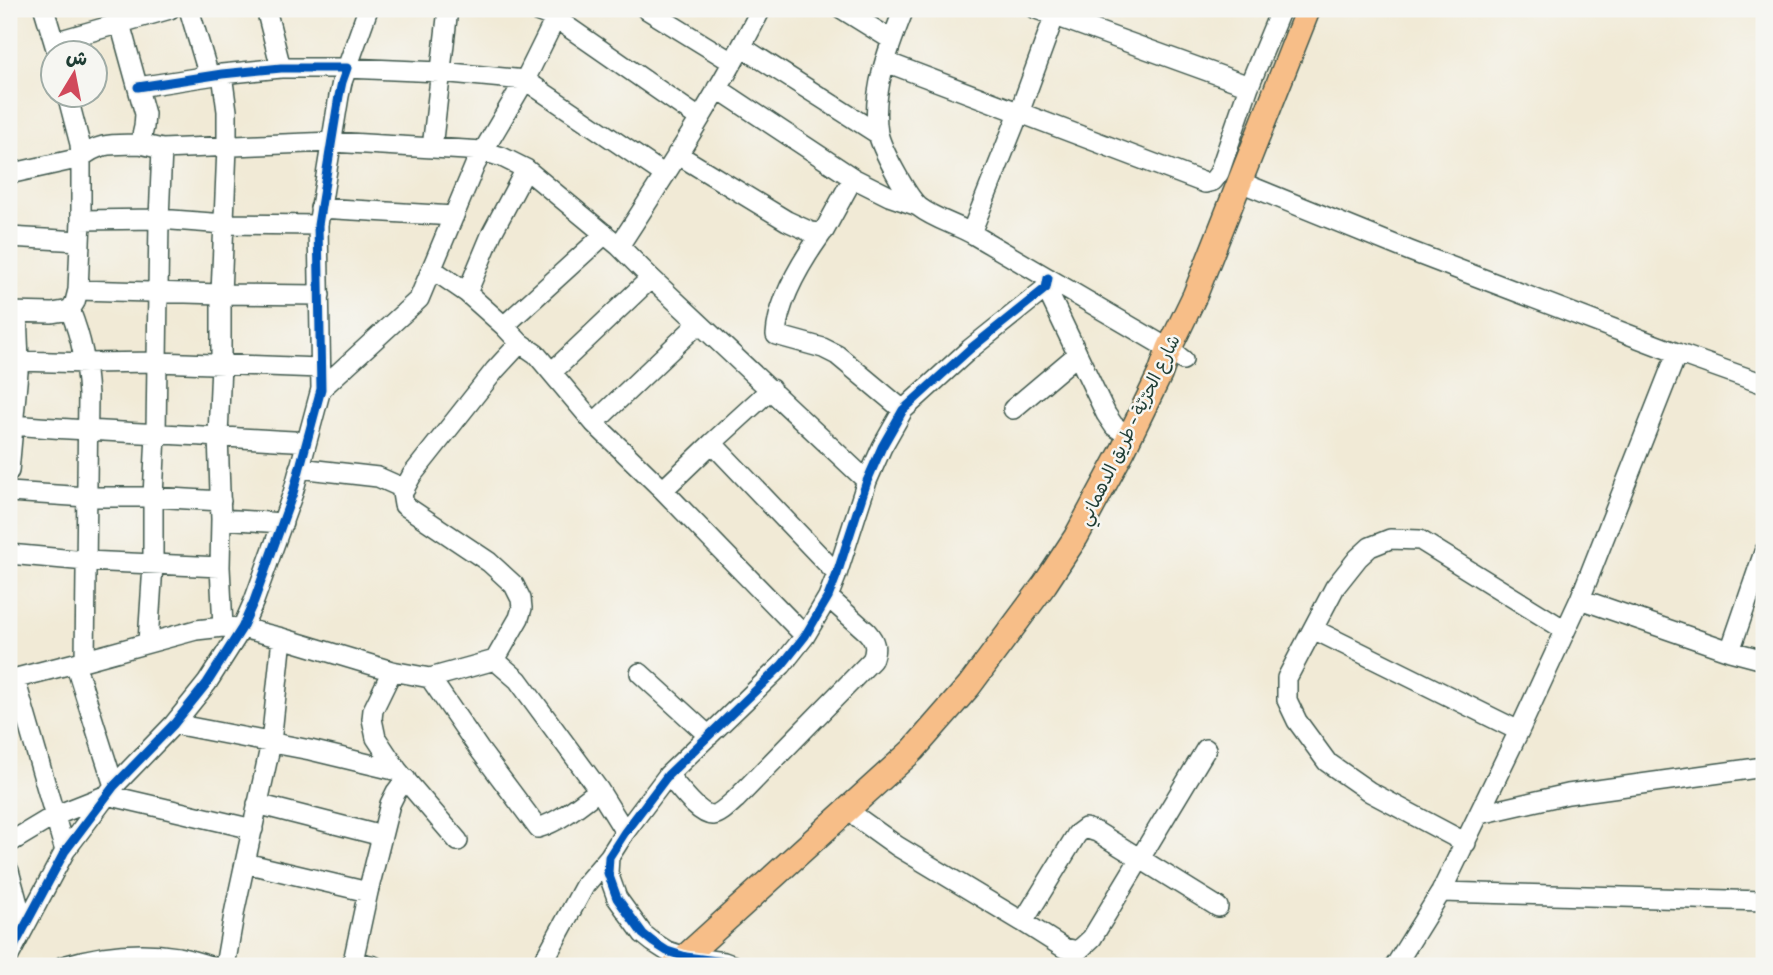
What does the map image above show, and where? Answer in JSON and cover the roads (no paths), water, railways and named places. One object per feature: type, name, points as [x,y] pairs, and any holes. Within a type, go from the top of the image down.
[{"type":"main road","name":"شارع الحرّيّة - طريق الدهماني","points":[[1247,185],[1308,9]]},
{"type":"main road","name":"شارع الحرّيّة - طريق الدهماني","points":[[689,962],[807,865],[923,757],[957,720],[1023,636],[1082,553],[1114,496],[1324,9]]},
{"type":"main road","name":"شارع الحرّيّة - طريق الدهماني","points":[[689,962],[913,750],[969,686],[1045,584],[1076,537],[1160,374],[1176,354]]},
{"type":"street","points":[[44,9],[53,38]]},
{"type":"street","points":[[75,38],[118,17],[170,9]]},
{"type":"street","points":[[189,9],[226,111],[221,294],[222,364],[218,436],[220,568],[233,628]]},
{"type":"street","points":[[266,9],[281,68]]},
{"type":"street","points":[[9,956],[65,851],[111,791],[174,724],[208,683],[233,628],[254,601],[283,523],[321,388],[319,217],[342,82],[368,9]]},
{"type":"street","points":[[432,148],[448,9]]},
{"type":"street","points":[[531,9],[557,14],[699,118]]},
{"type":"street","points":[[646,9],[737,54],[878,134]]},
{"type":"street","points":[[504,326],[612,240],[664,175],[761,9]]},
{"type":"street","points":[[842,9],[892,40]]},
{"type":"street","points":[[904,9],[880,82],[878,134],[893,169],[918,206]]},
{"type":"street","points":[[886,62],[1205,183],[1213,180],[1219,173],[1250,86],[1282,9]]},
{"type":"street","points":[[971,233],[1019,113],[1049,11],[1250,86]]},
{"type":"street","points":[[321,388],[419,299],[475,166],[524,80],[557,14]]},
{"type":"street","points":[[118,17],[145,114],[140,144]]},
{"type":"street","points":[[138,87],[281,68],[440,72],[524,80],[664,175]]},
{"type":"street","points":[[717,88],[853,178],[971,233],[1047,283],[1176,354]]},
{"type":"street","points":[[9,471],[19,361],[13,313],[70,310],[78,290],[81,158],[71,108]]},
{"type":"street","points":[[10,167],[81,158],[102,145],[140,144],[162,149],[332,142],[483,151],[502,157],[526,169],[612,240],[867,481]]},
{"type":"street","points":[[148,642],[153,565],[162,149]]},
{"type":"street","points":[[677,154],[787,221],[811,232],[822,233]]},
{"type":"street","points":[[467,293],[492,233],[526,169]]},
{"type":"street","points":[[853,178],[822,233],[799,265],[776,320],[776,335],[823,348],[837,355],[903,411]]},
{"type":"street","points":[[1247,185],[1410,251],[1764,384]]},
{"type":"street","points":[[81,220],[159,219],[225,224],[319,217],[454,216]]},
{"type":"street","points":[[9,237],[80,241]]},
{"type":"street","points":[[432,269],[467,293],[536,355],[593,423],[663,490],[804,636]]},
{"type":"street","points":[[552,372],[651,278]]},
{"type":"street","points":[[1047,283],[1077,355],[1106,414],[1114,426],[1129,436]]},
{"type":"street","points":[[541,966],[585,885],[609,857],[668,775],[782,665],[804,636],[828,597],[867,481],[882,447],[903,411],[1047,283]]},
{"type":"street","points":[[78,290],[320,295]]},
{"type":"street","points":[[70,310],[86,363],[88,395],[86,561],[80,662],[111,791]]},
{"type":"street","points":[[593,423],[699,323]]},
{"type":"street","points":[[65,851],[12,679],[196,629],[233,628],[282,638],[392,671],[430,678],[495,660],[522,608],[514,585],[489,562],[404,505],[402,493],[412,475],[495,370],[520,343]]},
{"type":"street","points":[[1395,966],[1441,892],[1466,843],[1580,599],[1677,353]]},
{"type":"street","points":[[1013,409],[1077,355]]},
{"type":"street","points":[[19,361],[158,362],[320,368]]},
{"type":"street","points":[[663,490],[771,389]]},
{"type":"street","points":[[12,425],[306,442]]},
{"type":"street","points":[[712,443],[837,574]]},
{"type":"street","points":[[299,468],[379,477],[405,489]]},
{"type":"street","points":[[9,492],[87,497],[153,497],[283,523]]},
{"type":"street","points":[[1466,843],[1370,792],[1327,762],[1297,721],[1287,700],[1287,678],[1335,587],[1370,547],[1390,538],[1420,540],[1565,630]]},
{"type":"street","points":[[9,554],[220,568]]},
{"type":"street","points":[[1730,651],[1763,561]]},
{"type":"street","points":[[668,775],[698,809],[710,815],[716,814],[736,799],[872,660],[875,644],[872,638],[828,597]]},
{"type":"street","points":[[1580,599],[1730,651],[1764,660]]},
{"type":"street","points":[[1313,629],[1519,731]]},
{"type":"street","points":[[225,966],[271,743],[282,638]]},
{"type":"street","points":[[495,660],[517,680],[599,790],[625,832]]},
{"type":"street","points":[[392,671],[373,710],[376,738],[402,775],[458,841]]},
{"type":"street","points":[[640,673],[709,736]]},
{"type":"street","points":[[430,678],[538,828],[552,824],[599,790]]},
{"type":"street","points":[[174,724],[310,750],[402,775]]},
{"type":"street","points":[[858,818],[897,846],[1064,948],[1078,951],[1091,939],[1206,749]]},
{"type":"street","points":[[1480,814],[1568,794],[1764,767]]},
{"type":"street","points":[[374,966],[352,964],[390,804],[402,775]]},
{"type":"street","points":[[9,843],[54,816],[111,791],[253,829]]},
{"type":"street","points":[[257,804],[382,836]]},
{"type":"street","points":[[1023,922],[1077,834],[1085,828],[1097,831],[1218,906]]},
{"type":"street","points":[[609,857],[608,873],[617,898],[643,934],[689,962],[724,962],[735,966]]},
{"type":"street","points":[[245,863],[368,892]]},
{"type":"street","points":[[9,871],[24,926]]},
{"type":"street","points":[[1441,892],[1764,901]]},
{"type":"street","points":[[63,966],[140,953],[181,957],[210,966]]}]
